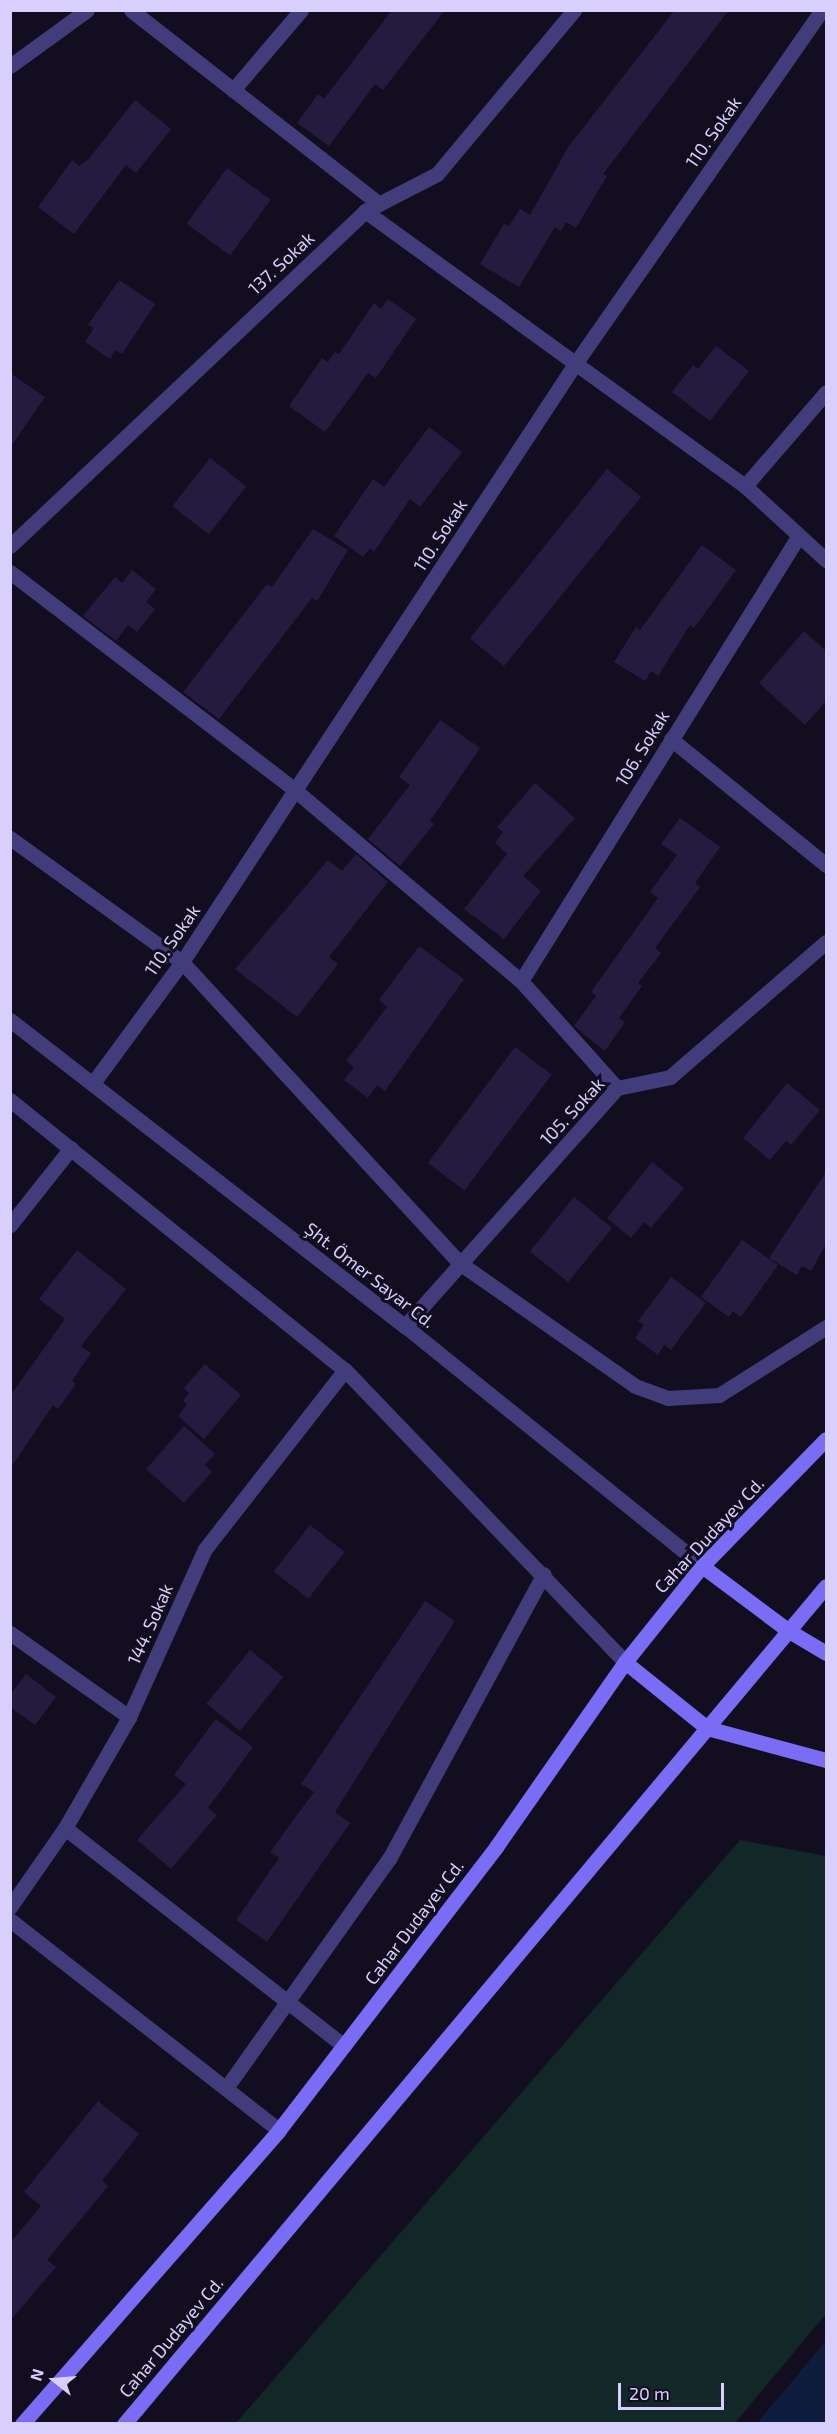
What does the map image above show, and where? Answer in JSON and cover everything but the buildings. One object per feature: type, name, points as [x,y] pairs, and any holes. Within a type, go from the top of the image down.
[{"type":"main road","name":"Cahar Dudayev Cd.","points":[[22,2424],[279,2130],[496,1847],[625,1662],[702,1566],[826,1439]]},
{"type":"main road","points":[[702,1566],[789,1631],[826,1653]]},
{"type":"main road","name":"Cahar Dudayev Cd.","points":[[124,2424],[826,1586]]},
{"type":"main road","points":[[625,1662],[707,1728],[826,1760]]},
{"type":"street","points":[[10,66],[87,10]]},
{"type":"street","points":[[131,10],[379,204]]},
{"type":"street","points":[[233,90],[301,10]]},
{"type":"street","name":"137. Sokak","points":[[10,546],[365,211],[438,174],[573,10]]},
{"type":"street","name":"110. Sokak","points":[[93,1083],[182,962],[577,361],[822,10]]},
{"type":"street","points":[[365,211],[577,361],[745,486],[798,537],[826,560]]},
{"type":"street","points":[[745,486],[826,392]]},
{"type":"street","name":"106. Sokak","points":[[520,981],[798,537]]},
{"type":"street","points":[[10,572],[296,791],[520,981],[617,1089]]},
{"type":"street","points":[[671,739],[826,865]]},
{"type":"street","points":[[10,838],[182,962],[461,1264],[635,1386],[668,1398],[703,1399],[734,1389],[826,1327]]},
{"type":"street","name":"105. Sokak","points":[[405,1326],[617,1089],[670,1077],[824,950]]},
{"type":"street","name":"Şht. Ömer Sayar Cd.","points":[[10,1020],[405,1326],[702,1566]]},
{"type":"street","points":[[10,1100],[345,1370],[544,1574],[625,1662]]},
{"type":"street","points":[[10,1225],[71,1148]]},
{"type":"street","name":"144. Sokak","points":[[10,1907],[65,1828],[129,1716],[205,1549],[345,1370]]},
{"type":"street","points":[[226,2088],[290,2003],[388,1859],[544,1574]]},
{"type":"street","points":[[10,1633],[129,1716]]},
{"type":"street","points":[[65,1828],[344,2046]]},
{"type":"street","points":[[10,1920],[279,2130]]},
{"type":"green space","points":[[740,1840],[826,1856],[826,2314],[735,2423],[236,2423]]},
{"type":"water","points":[[826,2341],[826,2423],[757,2423]]}]
